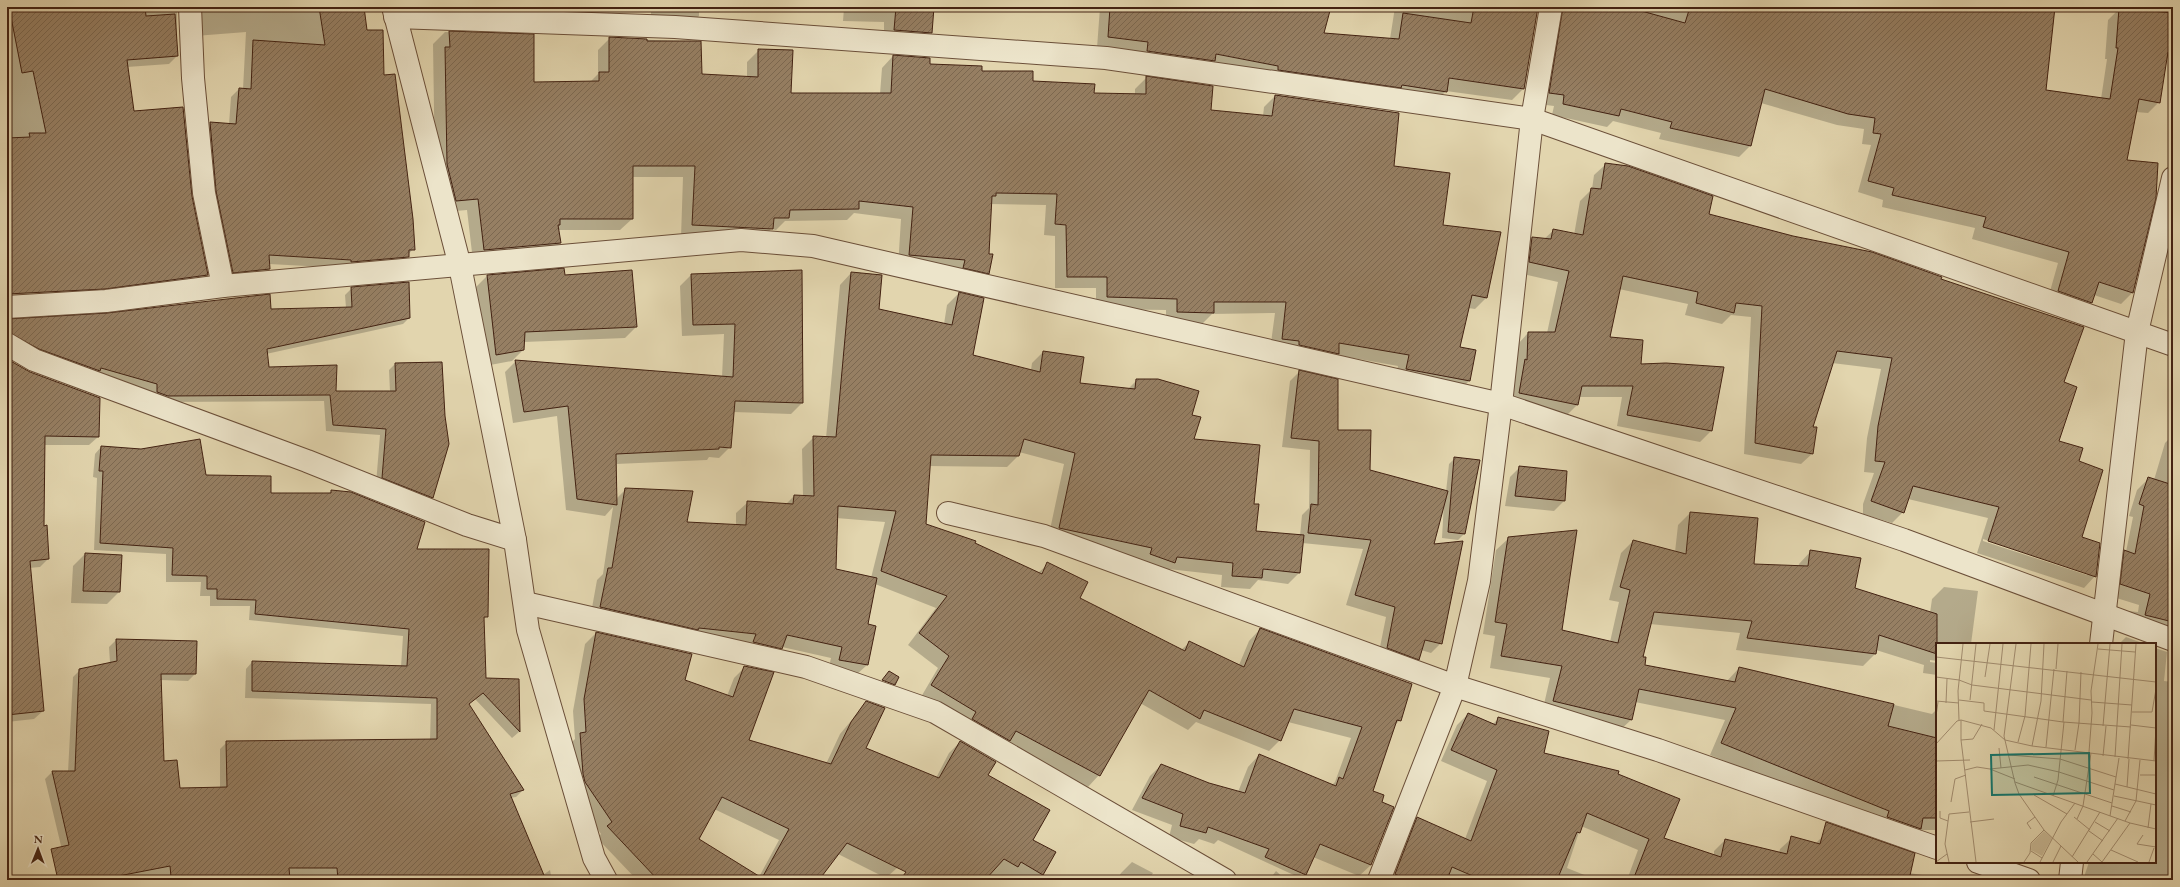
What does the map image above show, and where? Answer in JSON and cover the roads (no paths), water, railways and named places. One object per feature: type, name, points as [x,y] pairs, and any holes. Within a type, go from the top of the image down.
[{"type":"street","points":[[190,7],[193,78],[204,193],[223,286]]},
{"type":"street","points":[[1379,880],[1455,686],[1479,581],[1501,404],[1532,119],[1551,7]]},
{"type":"street","points":[[606,880],[594,858],[528,630],[515,540],[460,266],[394,12],[675,27],[1106,58],[1532,119],[2173,345]]},
{"type":"street","points":[[2101,643],[2137,332],[2173,178]]},
{"type":"street","points":[[7,307],[106,301],[223,286],[741,240],[813,246],[1501,404],[1904,540],[2173,640]]},
{"type":"street","points":[[7,344],[34,360],[307,461],[467,525],[515,540]]},
{"type":"street","points":[[948,513],[1044,536],[1455,686],[1658,750],[1936,848]]},
{"type":"street","points":[[525,603],[814,669],[935,712],[1225,880]]},
{"type":"street","points":[[1981,863],[2029,880]]},
{"type":"street","points":[[2070,880],[2072,863]]}]
